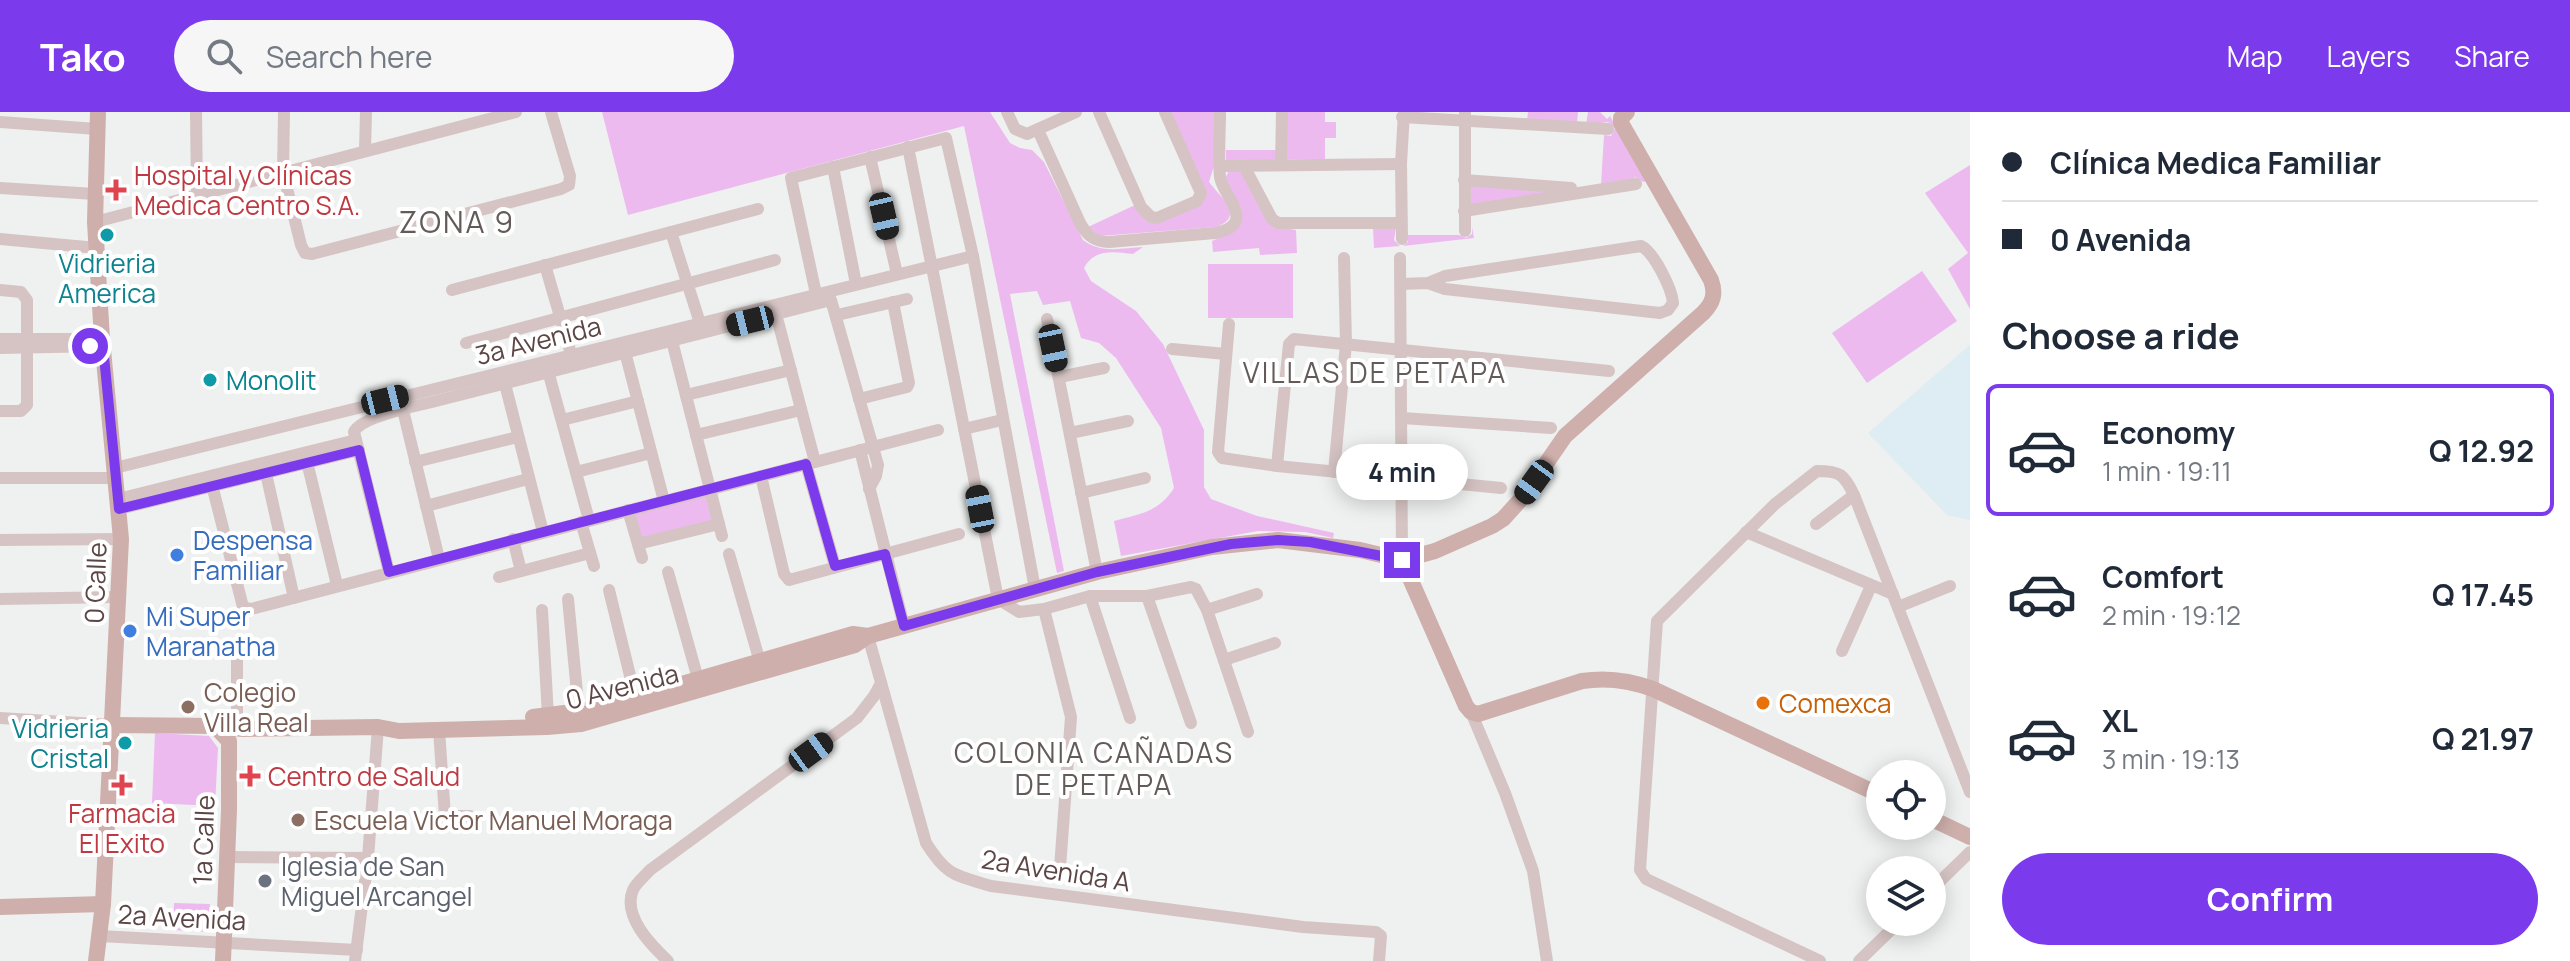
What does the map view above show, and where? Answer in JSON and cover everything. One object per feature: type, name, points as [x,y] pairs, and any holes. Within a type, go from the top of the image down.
[{"type":"main road","points":[[1627,112],[1621,118],[1622,125],[1711,280],[1713,302],[1565,436],[1523,497],[1503,519],[1435,551],[1402,560],[1471,712],[1478,714],[1590,680],[1624,680],[1653,689],[1866,788]]},
{"type":"main road","name":"0 Calle","points":[[96,961],[103,904],[121,539],[95,222],[97,121]]},
{"type":"main road","name":"0 Avenida","points":[[236,733],[548,716],[637,704],[698,679],[855,645],[868,636],[998,599],[1097,572],[1212,547],[1278,540],[1360,550],[1402,560]]},
{"type":"main road","name":"0 Avenida","points":[[378,727],[399,731],[563,726],[761,666]]},
{"type":"main road","points":[[112,725],[215,726],[236,733]]},
{"type":"main road","name":"1a Calle","points":[[223,953],[226,857],[236,733]]},
{"type":"main road","points":[[1946,826],[1970,837]]},
{"type":"main road","name":"2a Avenida","points":[[0,907],[103,904]]},
{"type":"street","points":[[196,112],[197,194]]},
{"type":"street","points":[[284,112],[283,172],[305,253],[312,254],[569,185],[570,176],[551,112]]},
{"type":"street","points":[[365,151],[366,112]]},
{"type":"street","points":[[453,128],[454,112]]},
{"type":"street","points":[[95,222],[516,112]]},
{"type":"street","points":[[1007,112],[1018,131],[1027,134],[1076,112]]},
{"type":"street","points":[[1099,112],[1141,207],[1151,217],[1157,218],[1197,201],[1201,193],[1165,112]]},
{"type":"street","points":[[1038,130],[1084,231],[1091,238],[1099,241],[1215,233],[1233,223],[1236,209],[1220,182],[1220,112]]},
{"type":"street","points":[[1281,165],[1282,112]]},
{"type":"street","points":[[1582,128],[1583,112]]},
{"type":"street","points":[[1402,239],[1402,114],[1523,118],[1608,129]]},
{"type":"street","points":[[1465,117],[1465,231]]},
{"type":"street","points":[[0,122],[97,121]]},
{"type":"street","points":[[816,294],[791,178],[943,138],[948,140],[973,256],[1035,589]]},
{"type":"street","points":[[908,147],[998,599],[1019,612],[1044,609],[1090,596],[1147,596],[1191,587],[1200,593],[1207,610],[1248,732]]},
{"type":"street","points":[[870,157],[897,274]]},
{"type":"street","points":[[1220,166],[1401,164]]},
{"type":"street","points":[[1244,166],[1272,219],[1278,223],[1401,223]]},
{"type":"street","points":[[833,167],[856,284]]},
{"type":"street","points":[[1464,180],[1594,189]]},
{"type":"street","points":[[1464,211],[1636,184]]},
{"type":"street","points":[[0,188],[95,194]]},
{"type":"street","points":[[452,290],[758,209]]},
{"type":"street","points":[[671,232],[700,323]]},
{"type":"street","points":[[0,239],[97,248]]},
{"type":"street","points":[[1401,284],[1428,283],[1445,276],[1641,246],[1651,252],[1671,292],[1673,303],[1668,310],[1660,313],[1445,289],[1428,283]]},
{"type":"street","name":"3a Avenida","points":[[0,478],[116,473],[571,354],[973,256]]},
{"type":"street","points":[[1334,472],[1346,344],[1344,258]]},
{"type":"street","points":[[1400,258],[1402,560]]},
{"type":"street","points":[[466,343],[775,260]]},
{"type":"street","points":[[545,265],[571,354]]},
{"type":"street","points":[[0,290],[21,292],[27,300],[27,405],[21,411],[0,411]]},
{"type":"street","points":[[837,315],[907,299]]},
{"type":"street","points":[[389,572],[354,432],[359,424],[548,371],[831,300],[859,399],[869,489],[904,626]]},
{"type":"street","points":[[859,399],[907,387],[909,383],[893,302]]},
{"type":"street","points":[[776,314],[801,410],[835,566]]},
{"type":"street","points":[[1047,319],[1097,572]]},
{"type":"street","points":[[1229,324],[1219,455],[1224,460],[1501,488]]},
{"type":"street","points":[[1277,466],[1289,344],[1297,338],[1609,371]]},
{"type":"street","points":[[0,339],[27,344]]},
{"type":"street","points":[[638,544],[721,530],[672,341]]},
{"type":"street","points":[[0,348],[27,344],[103,342]]},
{"type":"street","points":[[1172,349],[1226,354]]},
{"type":"street","points":[[625,352],[664,501]]},
{"type":"street","points":[[1059,377],[1104,368]]},
{"type":"street","points":[[686,395],[791,370]]},
{"type":"street","points":[[548,371],[576,472],[594,566]]},
{"type":"street","points":[[505,384],[543,532]]},
{"type":"street","points":[[562,420],[638,401]]},
{"type":"street","points":[[403,410],[439,559]]},
{"type":"street","points":[[696,435],[801,410]]},
{"type":"street","points":[[1402,418],[1551,428]]},
{"type":"street","points":[[964,429],[1002,420]]},
{"type":"street","points":[[1070,433],[1128,421]]},
{"type":"street","points":[[212,485],[243,607],[251,609],[938,430]]},
{"type":"street","points":[[415,462],[518,437]]},
{"type":"street","points":[[118,504],[212,485],[264,468],[307,462],[358,445]]},
{"type":"street","points":[[118,504],[358,445]]},
{"type":"street","points":[[576,472],[651,453]]},
{"type":"street","points":[[307,462],[337,585]]},
{"type":"street","points":[[264,468],[294,598]]},
{"type":"street","points":[[1820,961],[1642,875],[1640,870],[1657,621],[1775,504],[1817,471],[1838,472],[1848,481],[1970,792]]},
{"type":"street","points":[[761,476],[789,580],[959,534]]},
{"type":"street","points":[[1081,493],[1145,478]]},
{"type":"street","points":[[426,506],[528,479]]},
{"type":"street","points":[[1816,524],[1854,495]]},
{"type":"street","points":[[628,510],[642,558]]},
{"type":"street","points":[[1746,532],[1871,586],[1895,600],[1950,586]]},
{"type":"street","points":[[0,540],[121,539]]},
{"type":"street","points":[[513,539],[521,571]]},
{"type":"street","points":[[499,577],[590,553]]},
{"type":"street","points":[[729,554],[761,666]]},
{"type":"street","points":[[668,572],[698,679]]},
{"type":"street","points":[[1842,651],[1871,586]]},
{"type":"street","points":[[609,590],[637,704]]},
{"type":"street","points":[[1207,610],[1257,594]]},
{"type":"street","points":[[1090,596],[1130,718]]},
{"type":"street","points":[[1147,596],[1191,723]]},
{"type":"street","points":[[0,599],[119,597]]},
{"type":"street","points":[[568,599],[579,713]]},
{"type":"street","points":[[1044,609],[1071,717],[1060,868]]},
{"type":"street","points":[[542,610],[548,716]]},
{"type":"street","name":"2a Avenida A","points":[[868,636],[926,843],[937,860],[952,874],[991,886],[1303,927],[1376,932],[1381,936],[1379,961]]},
{"type":"street","name":"1a Calle","points":[[236,733],[237,643]]},
{"type":"street","points":[[1224,660],[1275,643]]},
{"type":"street","points":[[668,961],[639,928],[631,910],[633,890],[650,870],[857,718],[881,683]]},
{"type":"street","points":[[1471,712],[1533,871],[1547,961]]},
{"type":"street","points":[[0,718],[112,725]]},
{"type":"street","points":[[356,955],[368,858],[378,727]]},
{"type":"street","points":[[439,730],[445,816],[470,816]]},
{"type":"street","points":[[1946,875],[1970,852]]},
{"type":"street","points":[[226,857],[368,858]]},
{"type":"street","name":"2a Avenida","points":[[100,936],[223,953],[356,955]]},
{"type":"street","points":[[1859,961],[1885,936]]},
{"type":"shaded area","points":[[602,112],[990,112],[1010,143],[1032,150],[1044,162],[1083,240],[1104,249],[1143,247],[1133,254],[1099,254],[1084,268],[1091,281],[1136,311],[1163,344],[1204,430],[1204,487],[1211,499],[1257,516],[1334,533],[1333,538],[1305,532],[1258,531],[1121,556],[1114,521],[1155,507],[1174,488],[1161,428],[1116,358],[1099,343],[1081,338],[1070,301],[1043,305],[1037,291],[1010,294],[1064,571],[1057,573],[964,126],[628,215]]},
{"type":"shaded area","points":[[1171,112],[1214,112],[1214,166],[1209,182],[1228,206],[1229,217],[1216,227],[1100,236],[1088,227],[1135,205],[1143,216],[1200,203]]},
{"type":"shaded area","points":[[1285,112],[1325,112],[1325,122],[1336,122],[1336,138],[1325,138],[1325,159],[1286,159]]},
{"type":"shaded area","points":[[1528,112],[1578,112],[1577,124],[1527,121]]},
{"type":"shaded area","points":[[1588,112],[1600,112],[1607,119],[1610,116],[1646,181],[1635,177],[1629,183],[1601,185],[1604,135],[1611,136],[1615,128],[1608,122],[1586,125]]},
{"type":"shaded area","points":[[1226,150],[1276,150],[1276,161],[1226,160]]},
{"type":"shaded area","points":[[1970,165],[1970,309],[1948,269],[1968,253],[1925,193]]},
{"type":"shaded area","points":[[1229,171],[1243,173],[1274,226],[1296,230],[1297,253],[1260,255],[1259,248],[1213,252],[1212,241],[1241,222],[1240,208],[1225,178]]},
{"type":"shaded area","points":[[1464,180],[1594,189],[1464,211]]},
{"type":"shaded area","points":[[1396,227],[1394,240],[1400,246],[1374,248],[1373,228]]},
{"type":"shaded area","points":[[1472,227],[1474,238],[1403,246],[1408,242],[1407,235],[1459,235],[1466,238],[1472,234]]},
{"type":"shaded area","points":[[1208,264],[1293,264],[1293,318],[1208,318]]},
{"type":"shaded area","points":[[1922,271],[1957,321],[1867,383],[1832,333]]},
{"type":"shaded area","points":[[707,495],[714,521],[642,539],[635,514]]},
{"type":"shaded area","points":[[155,733],[209,736],[218,748],[215,806],[152,803]]},
{"type":"shaded area","points":[[174,903],[210,904],[209,932],[173,930]]},
{"type":"sand","points":[[1970,345],[1970,520],[1947,515],[1868,433]]},
{"type":"place","name":"Hospital y Clínicas Medica Centro S.A.","points":[[116,190]]},
{"type":"place","name":"Vidrieria America","points":[[107,235]]},
{"type":"place","name":"Monolit","points":[[210,380]]},
{"type":"place","name":"Despensa Familiar","points":[[177,555]]},
{"type":"place","name":"Mi Super Maranatha","points":[[130,631]]},
{"type":"place","name":"Comexca","points":[[1763,703]]},
{"type":"place","name":"Colegio Villa Real","points":[[188,707]]},
{"type":"place","name":"Vidrieria Cristal","points":[[125,743]]},
{"type":"place","name":"Centro de Salud","points":[[250,776]]},
{"type":"place","name":"Farmacia El Exito","points":[[122,785]]},
{"type":"place","name":"Escuela Victor Manuel Moraga","points":[[298,820]]},
{"type":"place","name":"Iglesia de San Miguel Arcangel","points":[[265,881]]},
{"type":"district","name":"ZONA 9","points":[[457,221]]},
{"type":"district","name":"VILLAS DE PETAPA","points":[[1375,372]]},
{"type":"district","name":"COLONIA CAÑADAS DE PETAPA","points":[[1094,768]]},
{"type":"route","points":[[90,346],[103,346],[119,509],[359,450],[389,572],[806,464],[835,566],[885,554],[904,626],[1097,572],[1231,544],[1278,540],[1310,542],[1402,560]]}]
